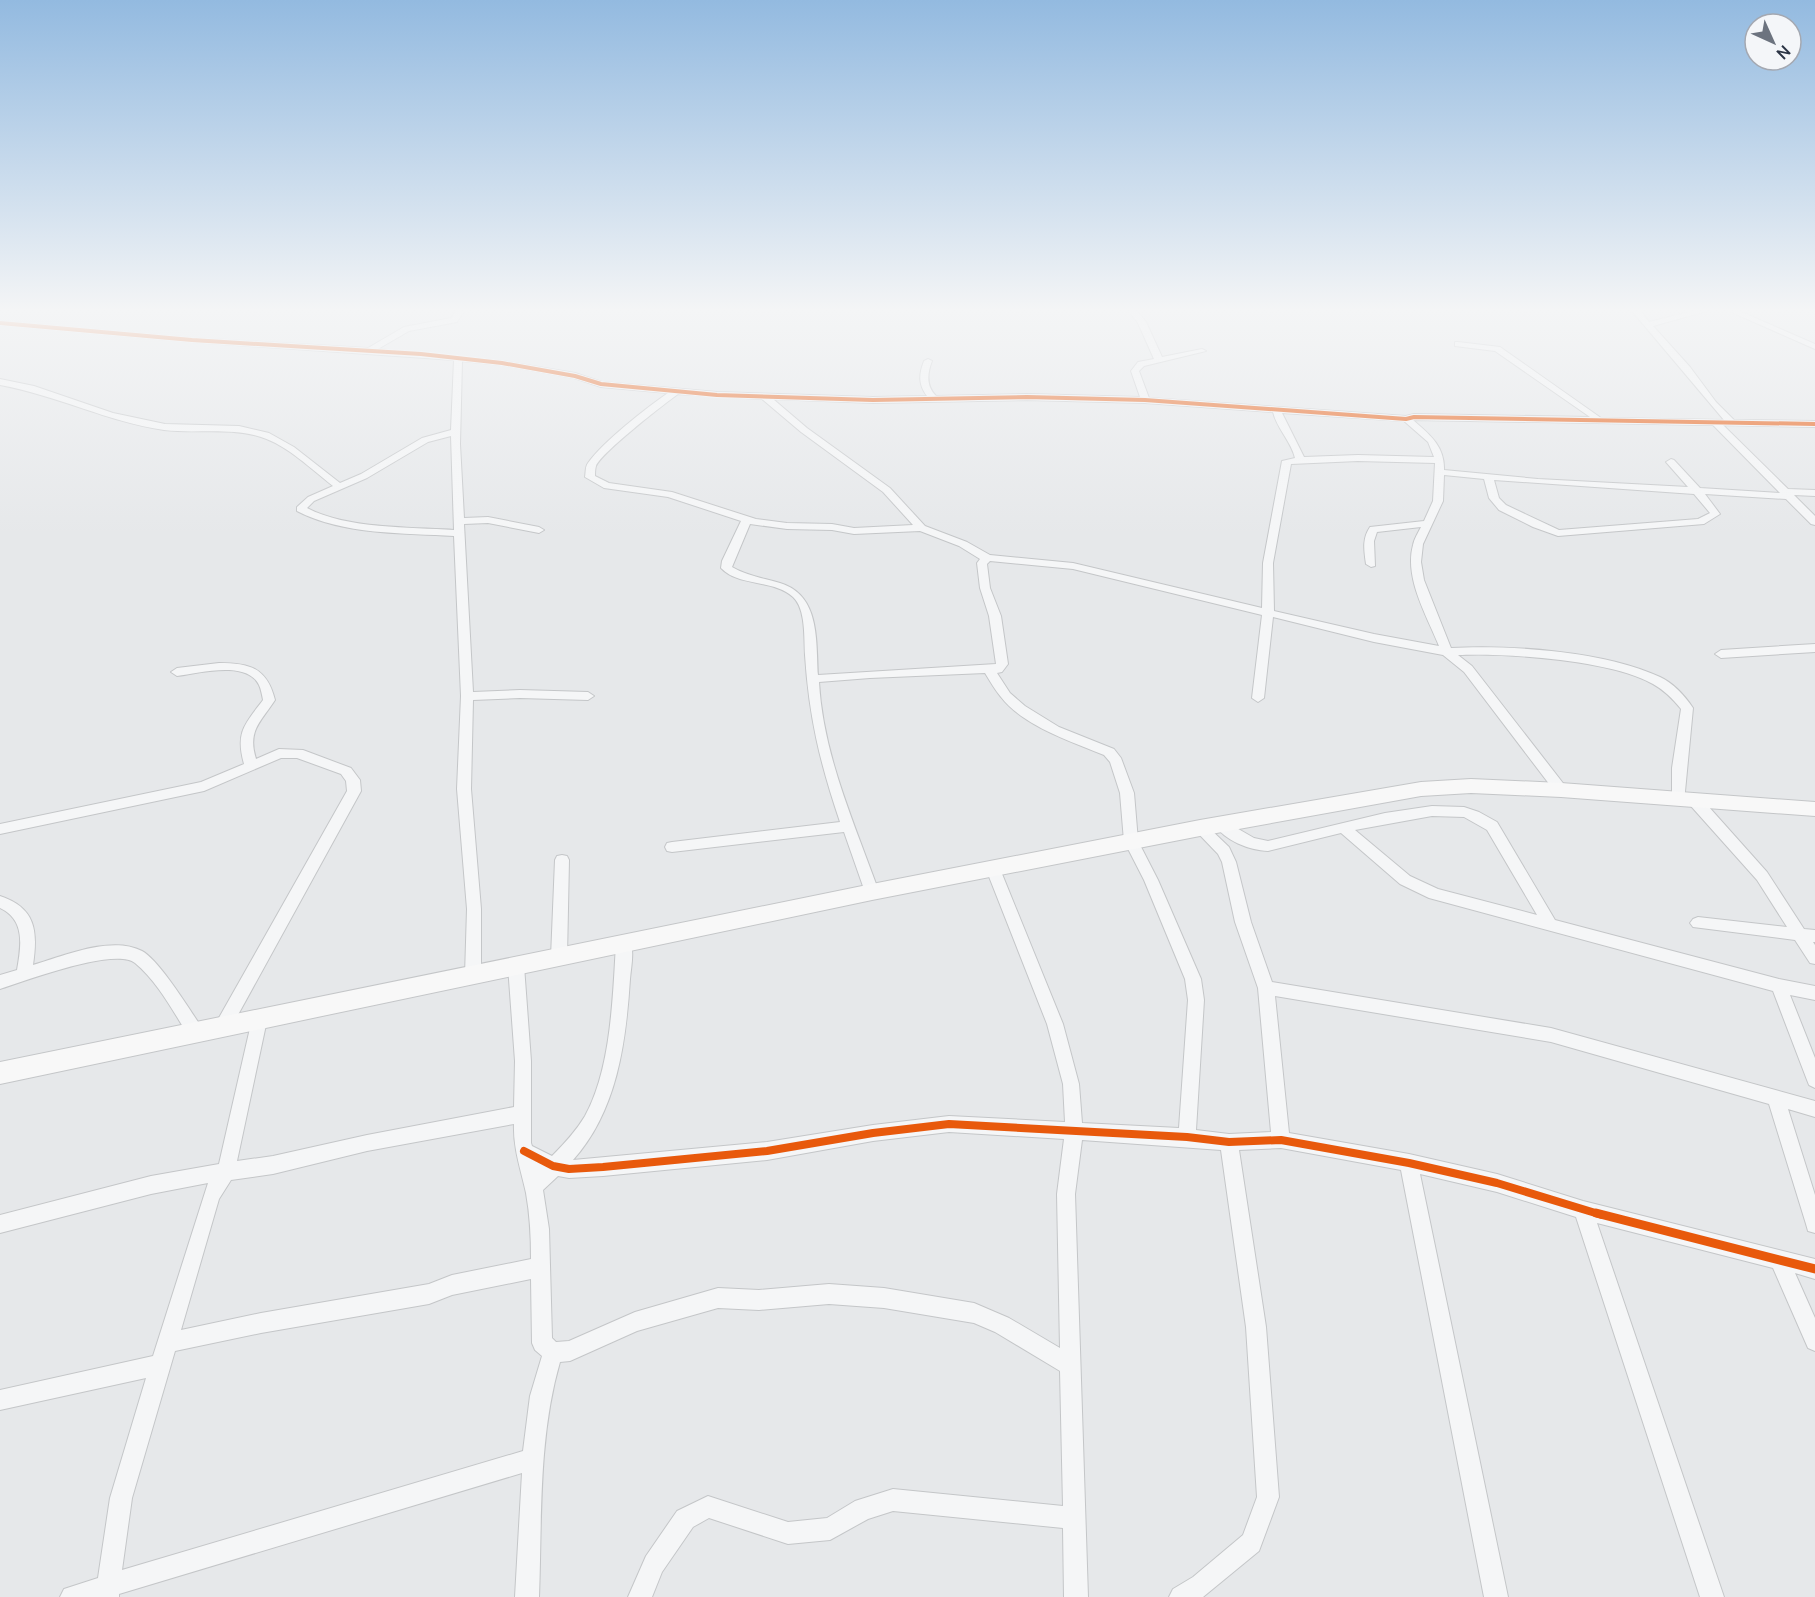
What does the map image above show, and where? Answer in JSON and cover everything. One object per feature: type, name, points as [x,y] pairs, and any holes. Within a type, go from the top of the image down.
[{"type":"main road","points":[[0,1073],[872,892],[1221,824],[1421,789],[1471,786],[1561,790],[1815,809]]},
{"type":"street","points":[[18,386],[111,415],[165,427],[239,429],[266,435],[291,449],[340,487]]},
{"type":"street","points":[[457,386],[455,432],[467,696],[464,789],[474,909],[473,975]]},
{"type":"street","points":[[617,386],[765,397],[934,399],[1027,397],[1145,400],[1406,419],[1430,416],[1815,424]]},
{"type":"street","points":[[925,386],[927,393],[934,399]]},
{"type":"street","points":[[1140,386],[1145,400]]},
{"type":"street","points":[[1550,386],[1598,419]]},
{"type":"street","points":[[1699,386],[1713,404],[1733,424]]},
{"type":"street","points":[[676,391],[652,408],[600,455],[591,466],[590,477],[607,486],[669,494],[747,520],[787,526],[832,527],[854,531],[921,528],[956,541],[987,558],[1073,566],[1374,638],[1447,652],[1497,651],[1563,658],[1634,672],[1657,681],[1677,696],[1687,708],[1679,768],[1687,800],[1762,876],[1808,935],[1815,958]]},
{"type":"street","points":[[765,397],[806,433],[863,470],[905,509],[921,528]]},
{"type":"street","points":[[1277,408],[1277,416],[1296,445],[1300,460]]},
{"type":"street","points":[[1406,419],[1432,441],[1440,460],[1438,501],[1418,544],[1416,562],[1419,580],[1447,652],[1468,669],[1561,790]]},
{"type":"street","points":[[1716,423],[1815,522]]},
{"type":"street","points":[[455,432],[425,440],[381,467],[311,500],[301,509],[338,521],[358,524],[459,527],[488,520],[539,530]]},
{"type":"street","points":[[1258,698],[1268,612],[1268,563],[1287,461],[1440,460]]},
{"type":"street","points":[[1488,477],[1492,495],[1500,506],[1548,530],[1567,534],[1700,522],[1715,514],[1699,492],[1671,462]]},
{"type":"street","points":[[1440,472],[1699,492],[1815,493]]},
{"type":"street","points":[[747,520],[727,561],[726,568],[738,576],[787,590],[803,603],[814,699],[835,785],[872,892]]},
{"type":"street","points":[[1371,564],[1369,545],[1370,534],[1374,529],[1426,524]]},
{"type":"street","points":[[813,680],[870,674],[998,669],[1002,663],[995,616],[982,572],[982,563],[987,558]]},
{"type":"street","points":[[1721,654],[1815,648]]},
{"type":"street","points":[[177,672],[235,666],[252,671],[262,680],[268,691],[269,700],[250,722],[246,732],[247,754],[251,764]]},
{"type":"street","points":[[988,670],[1006,696],[1021,709],[1055,730],[1109,752],[1116,762],[1127,793],[1131,841],[1151,880],[1193,979],[1196,1000],[1187,1137]]},
{"type":"street","points":[[467,696],[520,694],[588,696]]},
{"type":"street","points":[[0,829],[204,786],[279,754],[298,753],[346,771],[353,780],[354,790],[222,1028]]},
{"type":"street","points":[[1221,824],[1255,846],[1268,846],[1401,816],[1454,811],[1482,819],[1492,826],[1550,925]]},
{"type":"street","points":[[672,847],[849,826]]},
{"type":"street","points":[[1200,828],[1224,851],[1229,862],[1243,922],[1266,988],[1281,1140]]},
{"type":"street","points":[[1345,829],[1405,880],[1434,894],[1779,986],[1815,993]]},
{"type":"street","points":[[559,957],[562,860]]},
{"type":"street","points":[[993,869],[1055,1024],[1071,1084],[1074,1131],[1066,1194],[1076,1597]]},
{"type":"street","points":[[0,902],[10,905],[22,914],[29,941],[24,974]]},
{"type":"street","points":[[1698,923],[1808,935]]},
{"type":"street","points":[[533,1187],[577,1143],[595,1115],[613,1046],[624,944]]},
{"type":"street","points":[[0,982],[96,953],[119,952],[138,956],[167,989],[196,1033]]},
{"type":"street","points":[[516,966],[523,1061],[524,1151],[540,1229],[542,1343],[553,1353],[570,1351],[635,1322],[718,1298],[759,1300],[829,1294],[884,1298],[974,1313],[1002,1325],[1070,1365]]},
{"type":"street","points":[[1779,986],[1815,1080]]},
{"type":"street","points":[[1266,988],[1551,1035],[1815,1109]]},
{"type":"street","points":[[107,1592],[121,1498],[210,1199],[226,1171],[259,1020]]},
{"type":"street","points":[[1776,1099],[1815,1224]]},
{"type":"street","points":[[0,1224],[151,1185],[273,1165],[367,1143],[522,1114]]},
{"type":"street","points":[[524,1151],[553,1166],[569,1169],[603,1167],[767,1151],[873,1133],[949,1125],[1187,1137],[1229,1142],[1281,1140],[1409,1163],[1497,1183],[1583,1210],[1815,1269]]},
{"type":"street","points":[[1180,1597],[1201,1585],[1251,1543],[1268,1497],[1256,1327],[1229,1142]]},
{"type":"street","points":[[1409,1163],[1496,1597]]},
{"type":"street","points":[[1583,1210],[1712,1597]]},
{"type":"street","points":[[1779,1260],[1815,1341]]},
{"type":"street","points":[[166,1343],[282,1319],[429,1294],[452,1285],[541,1267]]},
{"type":"street","points":[[527,1597],[533,1459],[540,1396],[553,1353]]},
{"type":"street","points":[[0,1400],[159,1365]]},
{"type":"street","points":[[72,1597],[107,1592],[533,1459]]},
{"type":"street","points":[[640,1597],[654,1564],[685,1519],[708,1507],[788,1533],[830,1529],[863,1509],[893,1500],[1074,1518]]},
{"type":"cycle path","points":[[617,386],[717,395],[873,400],[1027,397],[1145,400],[1406,419],[1414,417],[1815,424]]},
{"type":"cycle path","points":[[524,1151],[553,1166],[569,1169],[603,1167],[767,1151],[873,1133],[949,1124],[1187,1137],[1229,1142],[1281,1140],[1409,1163],[1497,1183],[1583,1210],[1815,1269]]}]
